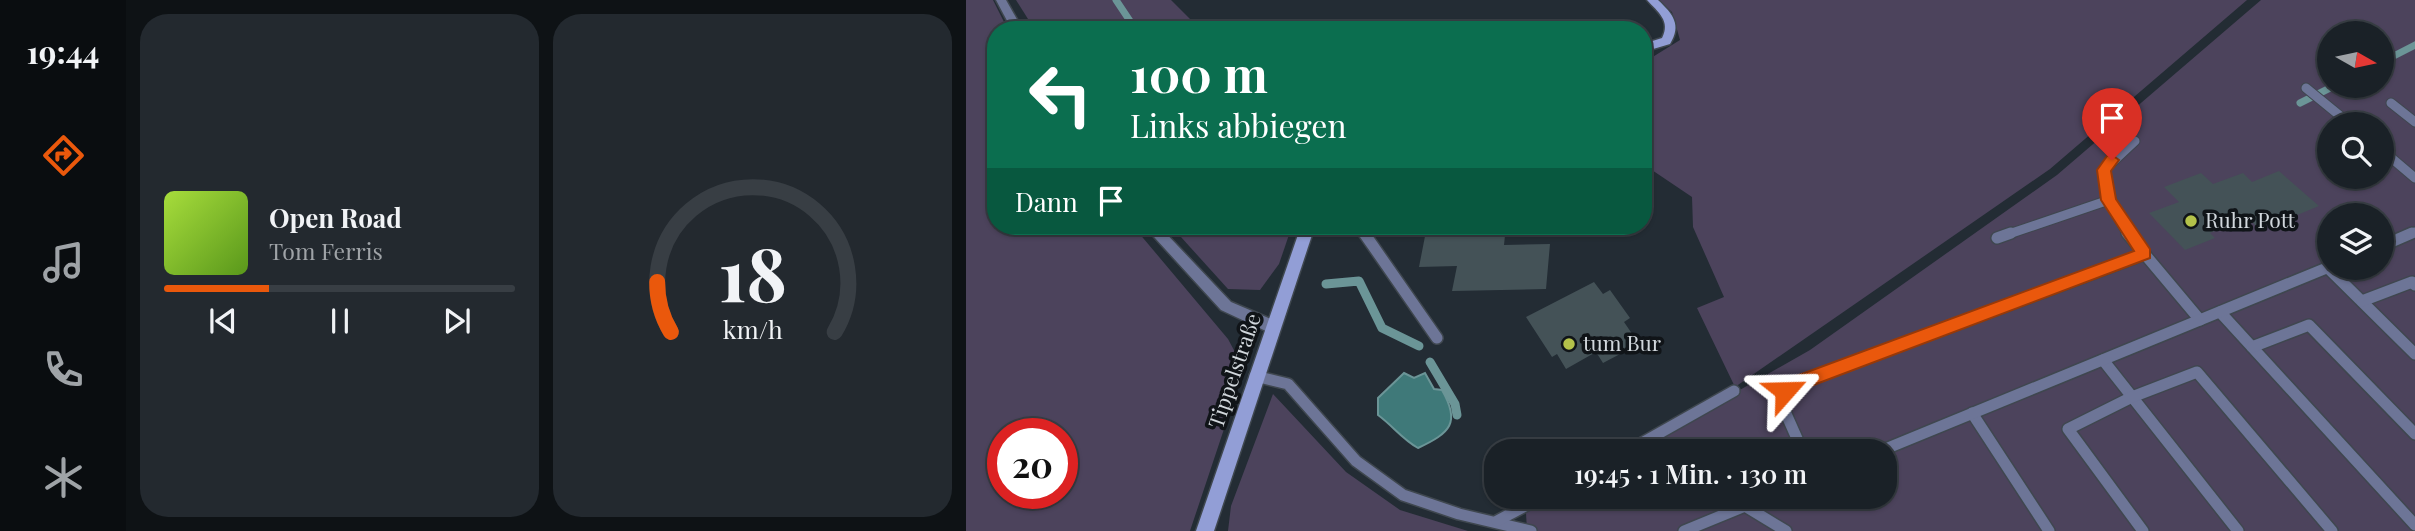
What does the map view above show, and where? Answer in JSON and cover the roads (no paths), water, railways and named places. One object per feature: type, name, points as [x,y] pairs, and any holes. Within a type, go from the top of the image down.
[{"type":"street","points":[[1001,0],[1013,21]]},
{"type":"street","points":[[1652,0],[1671,20],[1672,30],[1666,41],[1652,45]]},
{"type":"street","points":[[1159,235],[1226,306],[1273,327]]},
{"type":"street","name":"Tippelstraße","points":[[1205,531],[1255,376],[1305,235]]},
{"type":"lane","points":[[2306,88],[2336,112]]},
{"type":"lane","points":[[2392,103],[2415,121]]},
{"type":"lane","points":[[2135,141],[2104,170],[2109,200],[2145,254],[2200,320]]},
{"type":"lane","points":[[2394,160],[2415,178]]},
{"type":"lane","points":[[1997,239],[2109,200]]},
{"type":"lane","points":[[2394,241],[2415,232]]},
{"type":"lane","points":[[1365,235],[1437,338]]},
{"type":"lane","points":[[1796,439],[1783,413],[1781,401],[1785,391],[1797,384],[2145,254]]},
{"type":"lane","points":[[1897,444],[2317,273]]},
{"type":"lane","points":[[2341,280],[2415,354]]},
{"type":"lane","points":[[2362,301],[2412,282],[2415,285]]},
{"type":"lane","points":[[2220,312],[2415,525]]},
{"type":"lane","points":[[2252,347],[2308,325],[2415,434]]},
{"type":"lane","points":[[2103,360],[2238,531]]},
{"type":"lane","points":[[2143,531],[2068,429],[2132,397],[2197,372],[2332,531]]},
{"type":"lane","points":[[1255,376],[1288,384],[1356,461],[1404,495],[1459,514],[1531,531]]},
{"type":"lane","points":[[1649,439],[1734,391]]},
{"type":"lane","points":[[1972,413],[2049,531]]},
{"type":"lane","points":[[1497,521],[1520,509]]},
{"type":"lane","points":[[1684,531],[1738,509]]},
{"type":"lane","points":[[1750,509],[1786,531]]},
{"type":"waterway","points":[[1116,0],[1130,21]]},
{"type":"waterway","points":[[2394,56],[2415,45]]},
{"type":"waterway","points":[[2300,103],[2317,94]]},
{"type":"waterway","points":[[1326,284],[1359,281],[1382,328],[1419,346]]},
{"type":"waterway","points":[[1430,362],[1455,404],[1457,415]]},
{"type":"place","name":"Ruhr Pott","points":[[2191,221]]},
{"type":"place","name":"tum Bur","points":[[1569,344]]}]
